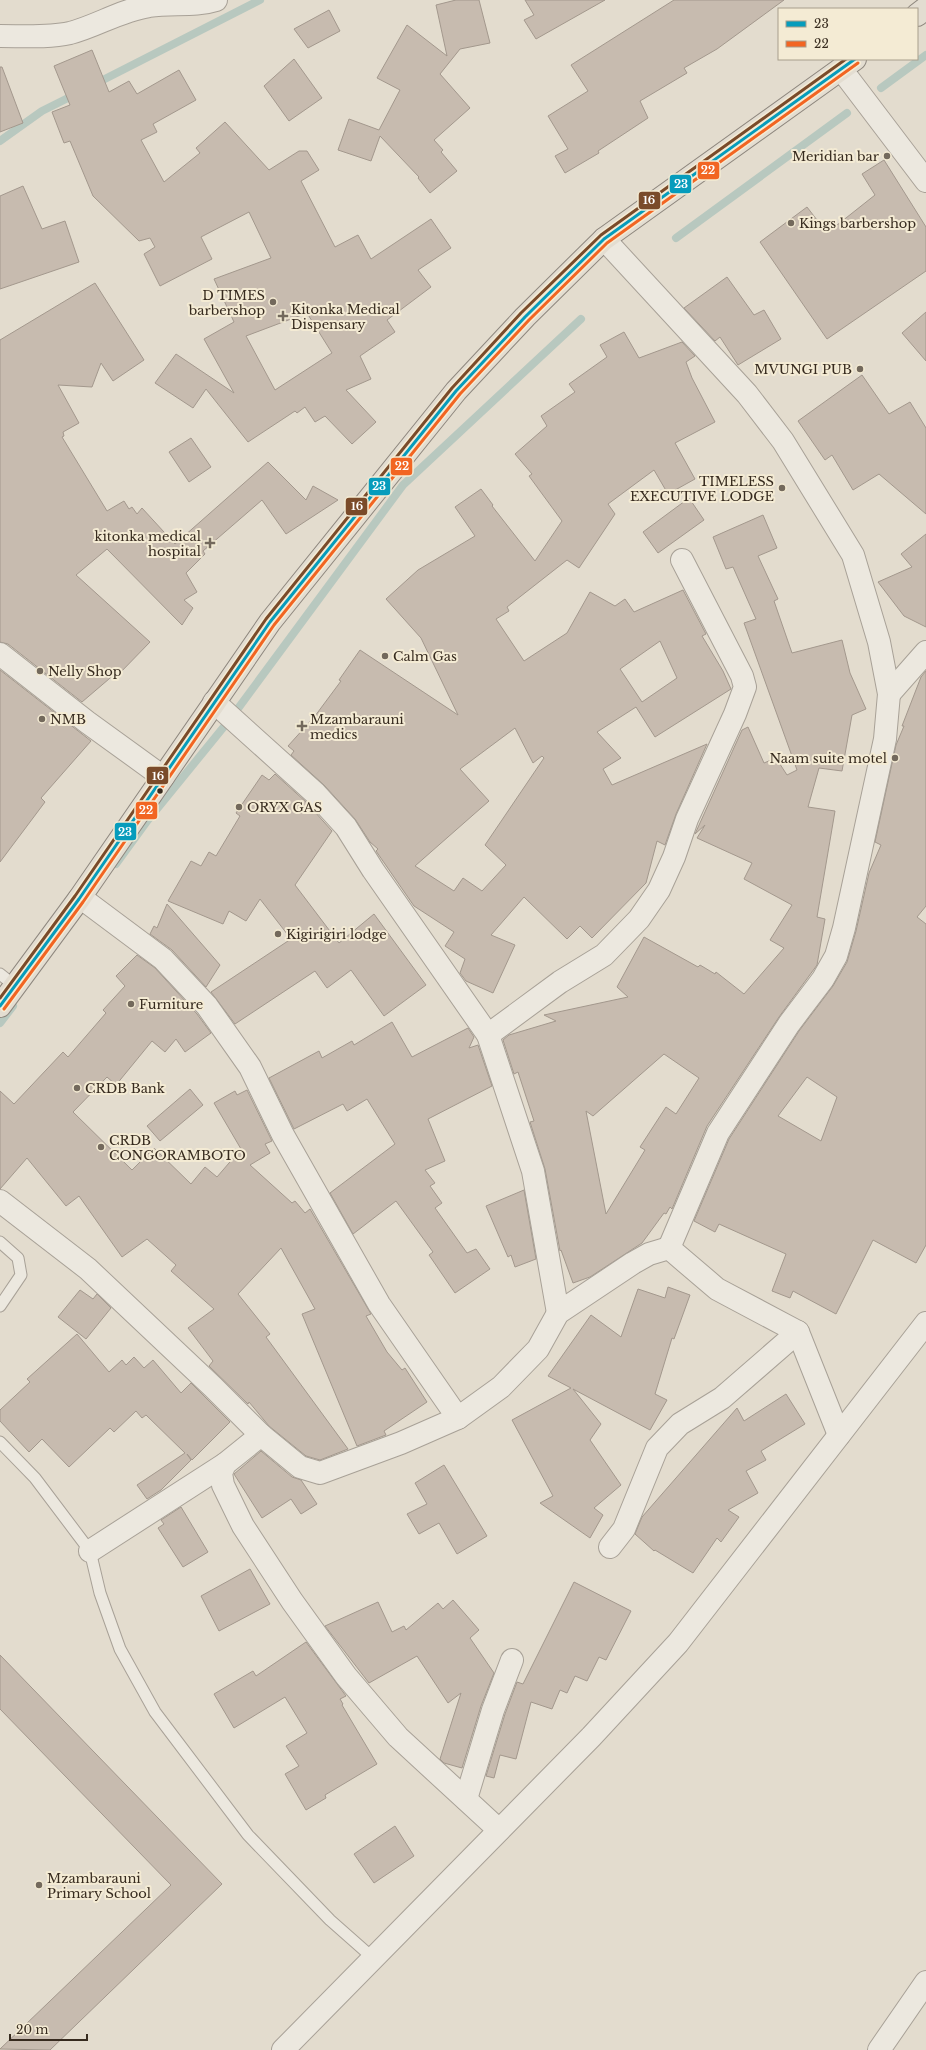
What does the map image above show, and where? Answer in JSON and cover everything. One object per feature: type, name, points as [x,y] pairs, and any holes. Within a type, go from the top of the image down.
[{"type":"main road","points":[[918,14],[926,8]]},
{"type":"main road","points":[[0,1006],[8,980],[79,899],[270,622],[456,391],[525,317],[604,239],[848,64]]},
{"type":"street","points":[[0,36],[58,35],[72,32],[116,14],[149,6],[191,5],[216,0]]},
{"type":"street","points":[[848,64],[926,181]]},
{"type":"street","points":[[604,239],[747,394],[783,441],[825,507],[853,555],[879,642],[889,694],[885,739],[844,928],[836,956],[823,979],[789,1024],[718,1133],[669,1248]]},
{"type":"street","points":[[488,1035],[560,982],[604,955],[639,919],[659,890],[674,857],[687,819],[735,714],[744,687],[742,676],[682,560]]},
{"type":"street","points":[[889,694],[926,652]]},
{"type":"street","points":[[0,654],[87,722],[164,777]]},
{"type":"street","points":[[214,702],[315,793],[346,827],[373,870],[488,1035],[533,1170],[558,1313]]},
{"type":"street","points":[[79,899],[88,903],[163,960],[207,1006],[250,1067],[283,1135],[379,1304],[458,1418]]},
{"type":"street","points":[[0,1201],[88,1269],[213,1386],[261,1435],[300,1467],[320,1473],[401,1443],[458,1418],[501,1387],[538,1349],[558,1313],[633,1263],[649,1254],[669,1248]]},
{"type":"street","points":[[669,1248],[717,1289],[798,1332],[839,1435]]},
{"type":"street","points":[[283,2050],[591,1737],[678,1643],[926,1323]]},
{"type":"street","points":[[610,1547],[624,1529],[657,1448],[680,1424],[722,1398],[798,1332]]},
{"type":"street","points":[[90,1551],[225,1464],[261,1435]]},
{"type":"street","points":[[225,1464],[221,1473],[223,1485],[243,1526],[292,1601],[346,1676],[398,1737],[499,1830]]},
{"type":"street","points":[[466,1799],[494,1710],[512,1660]]},
{"type":"street","points":[[879,2050],[926,1982]]},
{"type":"lane","points":[[0,1242],[18,1258],[21,1275],[0,1306]]},
{"type":"lane","points":[[0,1442],[35,1478],[90,1551],[100,1593],[120,1650],[155,1712],[248,1835],[330,1920],[373,1958]]},
{"type":"building","points":[[456,0],[479,0],[490,43],[460,49],[440,74],[470,108],[434,140],[443,150],[441,152],[457,171],[430,193],[418,178],[419,177],[380,136],[371,161],[338,150],[349,119],[379,130],[400,90],[377,78],[407,25],[447,56],[436,5]]},
{"type":"building","points":[[525,0],[605,0],[536,39],[524,20],[534,15]]},
{"type":"building","points":[[674,0],[784,0],[717,49],[684,68],[687,73],[640,101],[648,118],[598,151],[599,153],[565,173],[555,156],[568,149],[548,116],[588,91],[571,65]]},
{"type":"building","points":[[329,10],[340,31],[308,48],[294,29]]},
{"type":"building","points":[[92,50],[109,92],[129,81],[137,94],[179,70],[196,100],[153,124],[157,132],[141,140],[164,182],[200,153],[196,148],[225,122],[269,170],[299,151],[307,151],[319,170],[301,181],[335,247],[358,235],[371,259],[431,219],[451,248],[418,270],[431,287],[387,320],[395,332],[360,356],[371,379],[346,390],[376,422],[352,444],[325,416],[315,422],[305,407],[297,413],[295,411],[248,442],[206,389],[193,408],[155,383],[176,354],[234,393],[204,339],[234,322],[214,279],[271,258],[249,212],[201,237],[212,259],[160,286],[144,254],[155,247],[150,238],[139,241],[93,196],[70,141],[64,143],[52,112],[70,105],[54,66]],"holes":[[[307,313],[332,353],[275,390],[246,336]]]},
{"type":"building","points":[[294,59],[322,98],[289,121],[264,86]]},
{"type":"building","points":[[0,67],[2,67],[23,123],[0,132]]},
{"type":"building","points":[[884,160],[926,227],[926,271],[827,339],[760,242],[807,207],[827,233],[875,195],[862,174]]},
{"type":"building","points":[[23,186],[42,229],[65,221],[79,262],[0,289],[0,196]]},
{"type":"building","points":[[727,277],[754,315],[764,310],[781,339],[738,365],[720,337],[715,341],[684,308]]},
{"type":"building","points":[[95,283],[144,360],[113,381],[101,363],[92,387],[58,385],[79,423],[63,432],[64,436],[62,437],[107,511],[124,501],[129,509],[132,507],[137,514],[142,508],[175,544],[268,462],[306,500],[313,486],[338,500],[286,534],[262,500],[203,551],[205,554],[186,573],[197,592],[184,600],[193,608],[182,625],[107,549],[76,575],[150,642],[118,675],[116,673],[82,702],[8,644],[0,642],[0,340]]},
{"type":"building","points":[[926,312],[926,361],[902,333]]},
{"type":"building","points":[[624,332],[639,358],[682,342],[695,356],[686,362],[692,378],[715,422],[675,443],[695,479],[668,494],[654,470],[608,504],[615,514],[579,568],[567,560],[507,607],[509,611],[496,619],[524,661],[567,633],[590,592],[615,606],[625,599],[634,612],[683,590],[706,634],[702,636],[723,671],[731,689],[655,737],[636,707],[597,732],[621,758],[603,769],[612,785],[707,744],[676,814],[665,845],[657,841],[646,883],[592,938],[580,926],[567,939],[524,897],[491,935],[515,945],[493,993],[466,981],[460,973],[465,959],[445,946],[454,932],[414,906],[376,851],[378,849],[370,842],[355,819],[324,785],[291,755],[294,751],[288,746],[315,716],[341,681],[339,680],[360,650],[458,715],[421,638],[386,599],[418,570],[475,536],[455,507],[481,489],[493,505],[492,506],[535,561],[562,521],[529,476],[532,474],[515,454],[547,426],[541,416],[575,392],[569,384],[607,357],[600,345]],"holes":[[[660,641],[677,678],[642,702],[620,669]],[[515,728],[533,763],[542,756],[544,758],[485,845],[506,865],[482,891],[463,878],[454,891],[415,866],[489,801],[460,769]]]},
{"type":"building","points":[[862,375],[889,414],[910,402],[926,428],[926,514],[879,474],[853,490],[832,455],[825,460],[798,421]]},
{"type":"building","points":[[191,438],[211,467],[189,482],[169,452]]},
{"type":"building","points":[[689,498],[704,520],[658,553],[643,532]]},
{"type":"building","points":[[763,515],[777,548],[758,556],[778,599],[774,601],[792,653],[842,640],[850,673],[866,709],[852,715],[842,771],[819,768],[808,807],[835,811],[817,917],[825,919],[817,965],[779,1017],[707,1126],[672,1209],[670,1207],[666,1214],[664,1213],[642,1243],[590,1277],[573,1283],[561,1250],[560,1251],[545,1169],[530,1122],[534,1121],[518,1072],[514,1074],[503,1040],[509,1035],[556,1021],[544,1015],[628,997],[617,987],[644,937],[698,967],[700,965],[715,974],[716,972],[744,994],[784,948],[770,940],[792,905],[744,879],[752,863],[697,838],[705,825],[695,834],[742,730],[748,727],[764,763],[776,758],[787,775],[797,770],[744,623],[756,619],[733,567],[726,569],[713,537]],"holes":[[[664,1054],[699,1078],[676,1114],[666,1107],[640,1147],[645,1150],[606,1214],[586,1111],[593,1116]]]},
{"type":"building","points":[[926,534],[926,627],[904,616],[878,582],[912,567],[901,554]]},
{"type":"building","points":[[0,670],[91,741],[41,798],[45,802],[0,862]]},
{"type":"building","points":[[926,671],[926,906],[917,917],[926,924],[926,1245],[916,1263],[873,1240],[836,1314],[793,1291],[790,1298],[772,1291],[786,1254],[719,1224],[715,1232],[694,1221],[729,1139],[799,1031],[833,986],[847,962],[856,931],[869,873],[881,845],[875,842],[896,745],[921,677]],"holes":[[[807,1077],[837,1097],[821,1141],[778,1116]]]},
{"type":"building","points":[[275,774],[306,802],[332,831],[295,885],[339,943],[374,914],[426,985],[384,1016],[351,970],[327,988],[315,971],[235,1024],[211,992],[291,939],[260,899],[246,921],[229,911],[223,924],[168,901],[191,861],[201,866],[209,852],[216,856],[240,816],[236,813],[262,775],[269,780]]},
{"type":"building","points":[[167,904],[220,965],[206,987],[172,950],[150,934],[154,926],[157,928]]},
{"type":"building","points":[[137,955],[155,968],[197,1014],[211,1033],[185,1052],[176,1039],[165,1052],[152,1041],[116,1085],[107,1077],[73,1112],[132,1170],[154,1148],[191,1184],[205,1167],[217,1177],[241,1149],[214,1103],[235,1091],[237,1095],[247,1090],[272,1141],[265,1144],[270,1153],[250,1165],[292,1203],[295,1201],[305,1213],[310,1209],[371,1314],[366,1316],[387,1352],[402,1370],[405,1368],[427,1402],[384,1431],[386,1435],[357,1446],[302,1314],[315,1309],[281,1248],[238,1294],[270,1334],[266,1337],[348,1449],[320,1460],[306,1456],[269,1426],[249,1402],[248,1404],[209,1366],[213,1361],[188,1328],[214,1309],[171,1271],[176,1265],[147,1239],[122,1257],[79,1196],[66,1206],[27,1158],[0,1189],[0,1091],[14,1104],[63,1052],[68,1057],[106,1013],[103,1010],[125,986],[116,976]]},
{"type":"building","points":[[392,1022],[412,1057],[468,1028],[474,1037],[469,1048],[478,1045],[492,1086],[428,1119],[445,1161],[425,1170],[435,1183],[430,1186],[442,1203],[435,1208],[467,1253],[476,1249],[490,1269],[455,1293],[429,1255],[433,1252],[396,1201],[353,1234],[330,1193],[395,1144],[367,1099],[347,1111],[343,1104],[294,1129],[269,1078],[319,1051],[322,1058],[352,1041],[354,1045]]},
{"type":"building","points":[[190,1089],[203,1105],[160,1141],[147,1126]]},
{"type":"building","points":[[524,1190],[536,1259],[515,1267],[511,1255],[508,1257],[486,1206]]},
{"type":"building","points":[[668,1287],[690,1295],[674,1339],[672,1338],[655,1394],[667,1400],[650,1430],[573,1389],[601,1424],[590,1440],[621,1485],[594,1508],[603,1515],[590,1538],[540,1503],[553,1496],[512,1420],[571,1388],[548,1376],[591,1315],[621,1337],[638,1289],[665,1298]]},
{"type":"building","points":[[80,1290],[93,1299],[97,1294],[111,1308],[86,1339],[58,1317]]},
{"type":"building","points":[[77,1334],[109,1372],[122,1360],[126,1365],[134,1357],[144,1368],[153,1360],[181,1393],[191,1383],[230,1422],[192,1460],[187,1454],[191,1460],[161,1490],[147,1499],[137,1485],[185,1453],[146,1415],[142,1418],[136,1411],[114,1432],[110,1428],[69,1467],[42,1439],[29,1452],[0,1421],[0,1410],[30,1382],[27,1379]]},
{"type":"building","points":[[786,1394],[805,1424],[761,1451],[766,1460],[746,1471],[758,1493],[728,1510],[739,1517],[721,1542],[717,1538],[693,1573],[655,1550],[654,1551],[635,1534],[642,1517],[737,1408],[744,1421]]},
{"type":"building","points":[[261,1451],[292,1477],[301,1480],[317,1504],[301,1514],[291,1499],[262,1518],[234,1474]]},
{"type":"building","points":[[444,1465],[487,1536],[457,1554],[439,1523],[419,1534],[407,1514],[427,1504],[415,1483]]},
{"type":"building","points":[[181,1507],[208,1552],[183,1567],[158,1528],[164,1524],[161,1520]]},
{"type":"building","points":[[250,1569],[270,1604],[219,1631],[201,1596]]},
{"type":"building","points":[[574,1582],[631,1611],[606,1660],[599,1657],[587,1681],[575,1676],[567,1693],[560,1690],[552,1709],[531,1702],[516,1759],[500,1755],[494,1778],[486,1776],[505,1714],[517,1682],[523,1684]]},
{"type":"building","points":[[453,1600],[479,1630],[470,1638],[494,1673],[481,1706],[462,1768],[444,1763],[440,1759],[461,1693],[448,1703],[417,1656],[369,1683],[325,1626],[378,1602],[392,1632],[404,1626],[406,1630],[438,1603],[443,1609]]},
{"type":"building","points":[[306,1642],[346,1696],[340,1699],[343,1704],[342,1705],[377,1764],[325,1795],[326,1798],[306,1810],[285,1774],[299,1766],[286,1746],[307,1733],[285,1697],[234,1728],[214,1694],[253,1671],[256,1676]]},
{"type":"building","points":[[0,1655],[222,1884],[50,2050],[0,2049],[171,1885],[0,1709]]},
{"type":"building","points":[[395,1826],[414,1856],[374,1883],[354,1854]]},
{"type":"waterway","points":[[95,84],[260,0]]},
{"type":"waterway","points":[[881,88],[926,55]]},
{"type":"waterway","points":[[0,141],[42,111],[76,94]]},
{"type":"waterway","points":[[676,238],[847,113]]},
{"type":"waterway","points":[[116,864],[148,820],[231,718],[403,485],[581,319]]},
{"type":"waterway","points":[[0,1023],[13,1006]]},
{"type":"transit line","name":"16","points":[[0,998],[75,896],[266,619],[452,388],[521,313],[601,235],[845,60]]},
{"type":"transit line","name":"23","points":[[0,1006],[79,899],[270,622],[456,391],[525,317],[604,239],[854,60]]},
{"type":"transit line","name":"22","points":[[4,1009],[83,902],[274,625],[460,394],[529,320],[607,243],[858,63]]},
{"type":"place","name":"Meridian bar","points":[[887,156]]},
{"type":"place","name":"Kings barbershop","points":[[791,223]]},
{"type":"place","name":"D TIMES barbershop","points":[[273,302]]},
{"type":"place","name":"Kitonka Medical Dispensary","points":[[283,316]]},
{"type":"place","name":"MVUNGI PUB","points":[[860,369]]},
{"type":"place","name":"TIMELESS EXECUTIVE LODGE","points":[[782,488]]},
{"type":"place","name":"kitonka medical hospital","points":[[210,543]]},
{"type":"place","name":"Calm Gas","points":[[385,656]]},
{"type":"place","name":"Nelly Shop","points":[[40,671]]},
{"type":"place","name":"NMB","points":[[42,719]]},
{"type":"place","name":"Mzambarauni medics","points":[[302,726]]},
{"type":"place","name":"Naam suite motel","points":[[895,758]]},
{"type":"place","name":"ORYX GAS","points":[[239,807]]},
{"type":"place","name":"Kigirigiri lodge","points":[[278,934]]},
{"type":"place","name":"Furniture","points":[[131,1004]]},
{"type":"place","name":"CRDB Bank","points":[[77,1088]]},
{"type":"place","name":"CRDB CONGORAMBOTO","points":[[101,1147]]},
{"type":"place","name":"Mzambarauni Primary School","points":[[39,1885]]}]
